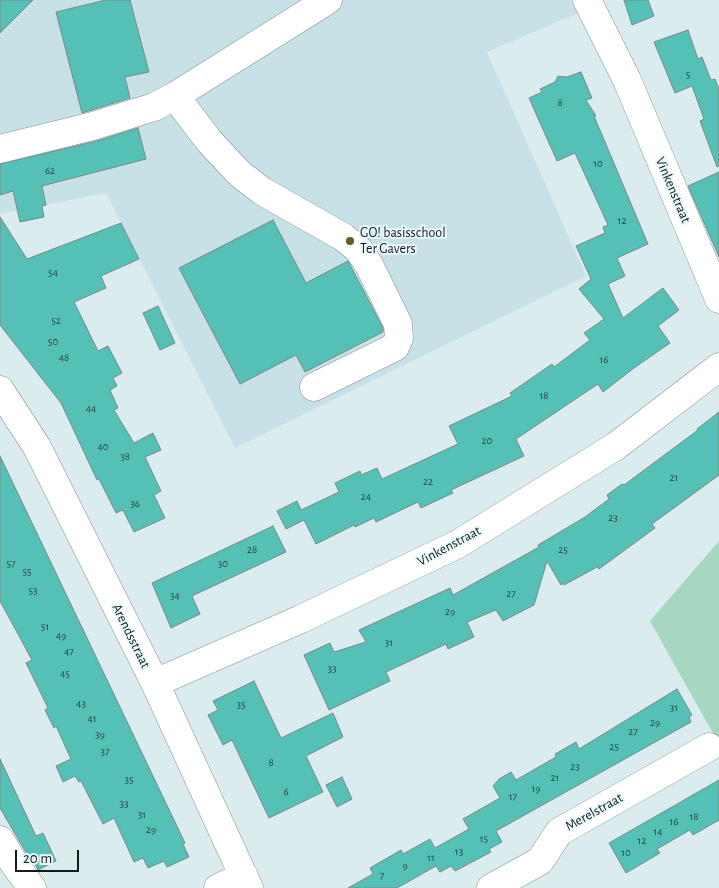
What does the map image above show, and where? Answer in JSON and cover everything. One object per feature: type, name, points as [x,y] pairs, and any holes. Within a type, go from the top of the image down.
[{"type":"street","points":[[0,149],[93,126],[154,107],[175,96],[328,0]]},
{"type":"street","name":"Vinkenstraat","points":[[587,0],[627,80],[719,299]]},
{"type":"street","points":[[175,96],[209,141],[240,174],[262,191],[343,237],[359,250],[369,265],[398,324],[399,338],[394,347],[314,388]]},
{"type":"street","name":"Vinkenstraat","points":[[155,683],[301,618],[458,544],[616,446],[719,367]]},
{"type":"street","name":"Arendsstraat","points":[[0,390],[37,447],[155,683],[247,882]]},
{"type":"street","name":"Merelstraat","points":[[491,888],[540,861],[559,832],[710,747]]},
{"type":"street","points":[[0,840],[32,888]]},
{"type":"street","points":[[218,888],[247,882]]},
{"type":"shaded area","name":"GO! basisschool Ter Gavers","points":[[0,0],[571,0],[578,13],[487,52],[586,276],[235,448],[106,193],[0,214]]},
{"type":"green space","points":[[719,541],[719,744],[650,621]]},
{"type":"building","points":[[0,0],[33,0],[0,33]]},
{"type":"building","points":[[106,0],[130,0],[149,72],[125,77],[130,98],[82,113],[56,12]]},
{"type":"building","points":[[624,0],[648,0],[654,16],[632,25]]},
{"type":"building","points":[[688,30],[698,59],[702,57],[711,80],[715,79],[719,89],[719,166],[717,167],[700,121],[704,119],[692,86],[675,93],[654,42]]},
{"type":"building","points":[[581,72],[592,98],[586,100],[596,116],[594,116],[648,244],[617,258],[625,276],[608,284],[623,318],[663,288],[679,310],[658,326],[670,343],[603,392],[598,384],[516,439],[524,456],[451,490],[453,493],[421,508],[418,502],[376,522],[374,518],[355,527],[354,525],[316,544],[304,520],[286,529],[277,511],[297,501],[301,510],[339,492],[335,483],[360,471],[361,475],[377,468],[382,479],[458,444],[449,426],[512,396],[510,393],[552,364],[554,367],[590,340],[584,333],[604,319],[579,289],[591,279],[576,246],[605,233],[603,227],[608,225],[575,153],[557,161],[529,98],[542,92],[540,89],[555,82],[558,76],[567,77]]},
{"type":"building","points":[[138,128],[146,159],[42,186],[46,205],[42,206],[44,217],[20,222],[13,191],[0,195],[0,164],[97,141]]},
{"type":"building","points":[[719,172],[719,257],[688,186]]},
{"type":"building","points":[[0,217],[27,259],[121,223],[139,259],[101,276],[106,288],[74,302],[98,351],[108,346],[122,373],[113,378],[117,386],[110,390],[118,408],[114,410],[134,443],[153,433],[161,450],[145,457],[161,491],[154,495],[165,518],[134,532],[123,510],[116,513],[99,479],[97,480],[61,403],[0,325]]},
{"type":"building","points":[[273,220],[306,283],[348,261],[383,328],[383,332],[305,372],[296,355],[240,384],[179,268]]},
{"type":"building","points":[[158,306],[175,343],[160,350],[143,313]]},
{"type":"building","points":[[719,412],[719,475],[652,524],[655,528],[599,569],[597,567],[564,585],[563,583],[561,585],[547,561],[534,605],[503,621],[496,610],[467,622],[474,637],[448,649],[446,644],[386,672],[390,681],[329,710],[304,655],[330,643],[334,652],[366,642],[359,630],[450,588],[453,595],[539,547],[538,545],[585,517],[609,499],[607,495],[622,484],[624,485]]},
{"type":"building","points":[[0,456],[185,843],[183,844],[189,857],[167,867],[164,861],[148,868],[143,858],[134,862],[114,818],[103,824],[81,781],[79,782],[75,776],[63,782],[56,766],[71,759],[56,726],[54,728],[45,710],[48,708],[26,663],[32,660],[0,601]]},
{"type":"building","points":[[273,526],[286,552],[192,596],[200,614],[171,628],[152,583]]},
{"type":"building","points":[[254,681],[281,738],[333,713],[343,737],[306,756],[323,792],[269,818],[232,740],[223,745],[208,715],[218,710],[213,701]]},
{"type":"building","points":[[677,689],[692,715],[689,717],[691,722],[496,831],[502,842],[489,849],[491,852],[455,871],[451,866],[440,872],[436,866],[397,888],[348,888],[373,874],[370,868],[401,850],[403,854],[430,839],[435,848],[469,829],[463,819],[500,798],[493,786],[499,779],[511,772],[516,780],[556,757],[555,754],[576,742],[579,749]]},
{"type":"building","points":[[0,759],[36,836],[43,833],[56,861],[38,870],[0,808]]},
{"type":"building","points":[[342,777],[352,799],[337,807],[326,785]]},
{"type":"building","points":[[719,780],[719,820],[693,835],[690,830],[657,849],[660,853],[626,873],[609,843]]},
{"type":"place","name":"GO! basisschool Ter Gavers","points":[[350,241]]}]
